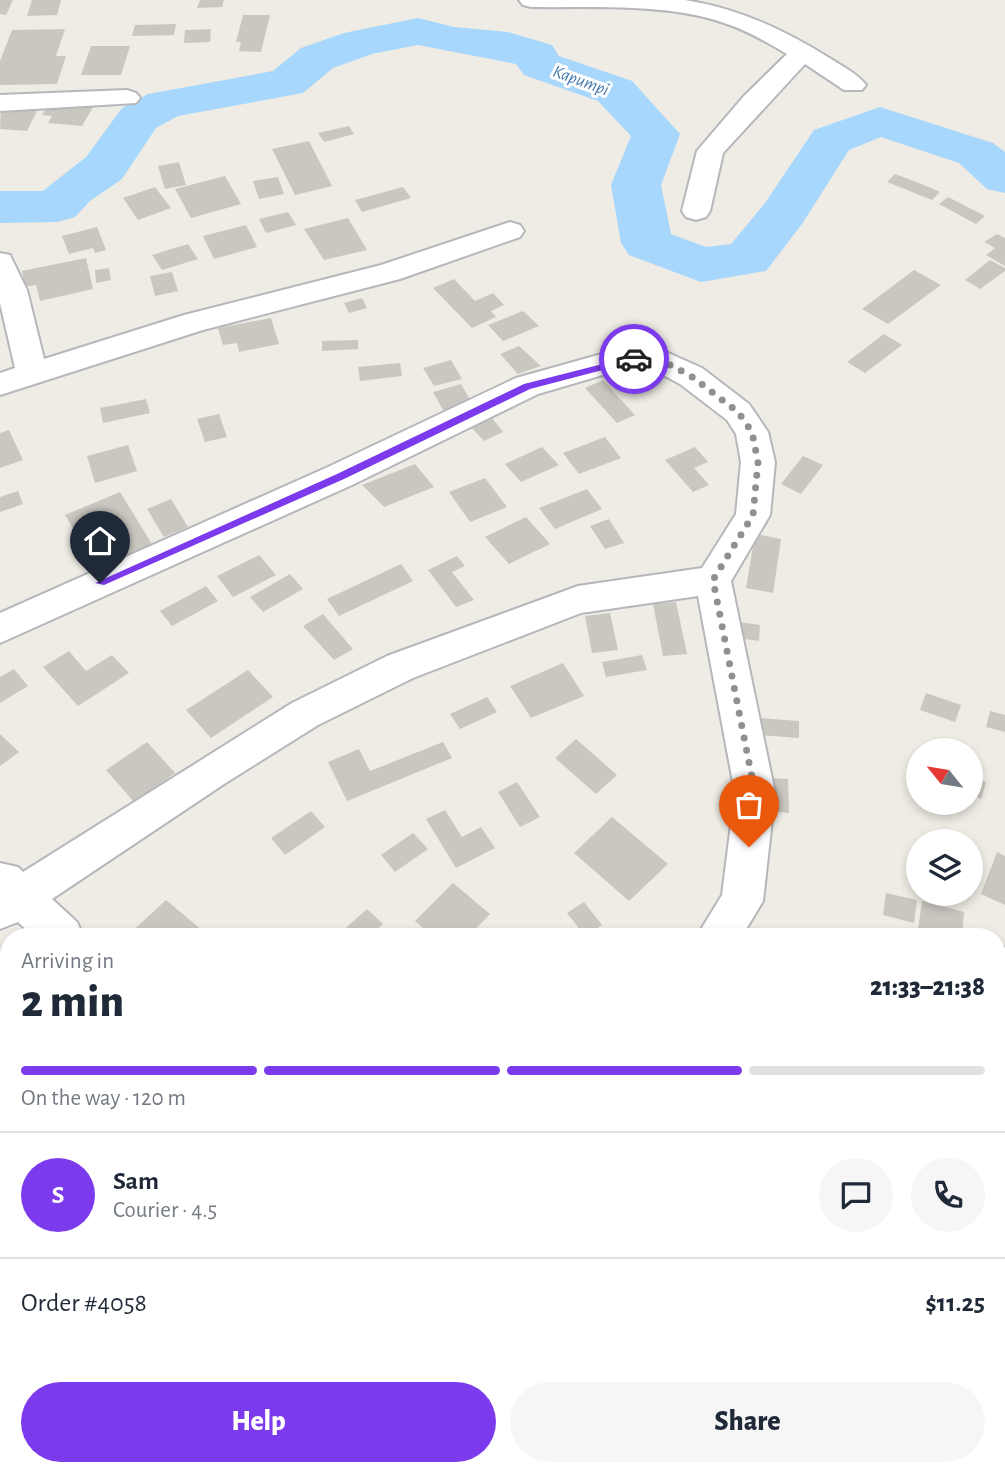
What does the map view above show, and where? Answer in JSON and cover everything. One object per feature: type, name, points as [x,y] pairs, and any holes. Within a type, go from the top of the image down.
[{"type":"street","points":[[531,0],[631,0],[730,16],[804,51],[853,85]]},
{"type":"street","points":[[696,211],[710,151],[752,102],[804,51]]},
{"type":"street","points":[[0,103],[127,99]]},
{"type":"street","points":[[0,384],[195,322],[390,272],[510,231]]},
{"type":"street","points":[[0,262],[12,290],[32,375]]},
{"type":"street","points":[[0,629],[340,476],[527,386],[623,359],[657,358],[691,376],[738,412],[752,432],[758,462],[753,515],[713,580],[755,793],[743,901],[724,928]]},
{"type":"street","points":[[52,928],[7,894],[305,714],[400,667],[578,600],[713,580]]},
{"type":"building","points":[[0,0],[13,0],[6,15],[0,14]]},
{"type":"building","points":[[32,0],[61,0],[57,15],[27,16]]},
{"type":"building","points":[[200,0],[224,0],[222,7],[197,8]]},
{"type":"building","points":[[243,15],[270,15],[261,52],[239,51],[241,42],[236,42]]},
{"type":"building","points":[[176,24],[174,35],[132,36],[135,25]]},
{"type":"building","points":[[65,29],[56,56],[66,56],[57,84],[0,85],[0,61],[12,30]]},
{"type":"building","points":[[211,29],[210,42],[184,43],[185,30]]},
{"type":"building","points":[[91,46],[130,46],[121,75],[81,75]]},
{"type":"building","points":[[51,101],[95,104],[82,126],[48,123],[52,116],[42,115]]},
{"type":"building","points":[[1,109],[37,111],[27,131],[0,129]]},
{"type":"building","points":[[349,126],[354,134],[324,142],[318,133]]},
{"type":"building","points":[[309,141],[332,186],[295,195],[272,149]]},
{"type":"building","points":[[179,162],[186,185],[165,189],[158,166]]},
{"type":"building","points":[[895,174],[940,192],[932,200],[887,182]]},
{"type":"building","points":[[225,176],[241,204],[191,218],[175,189]]},
{"type":"building","points":[[278,177],[284,194],[259,199],[253,181]]},
{"type":"building","points":[[155,187],[171,208],[138,220],[123,198]]},
{"type":"building","points":[[403,187],[411,198],[362,212],[355,200]]},
{"type":"building","points":[[948,197],[985,216],[976,224],[939,204]]},
{"type":"building","points":[[288,212],[296,225],[266,233],[259,219]]},
{"type":"building","points":[[348,218],[367,250],[324,260],[304,229]]},
{"type":"building","points":[[246,225],[257,247],[214,259],[203,236]]},
{"type":"building","points":[[97,227],[106,250],[95,253],[93,248],[69,254],[62,236]]},
{"type":"building","points":[[997,234],[1005,238],[1005,266],[986,255],[995,248],[984,242]]},
{"type":"building","points":[[188,244],[198,259],[162,270],[152,255]]},
{"type":"building","points":[[86,258],[93,289],[40,301],[36,285],[25,287],[22,271]]},
{"type":"building","points":[[990,260],[1005,268],[1005,271],[980,289],[965,280]]},
{"type":"building","points":[[109,268],[111,280],[96,283],[95,270]]},
{"type":"building","points":[[914,270],[941,285],[888,324],[862,309]]},
{"type":"building","points":[[172,272],[178,291],[155,296],[150,276]]},
{"type":"building","points":[[454,279],[475,301],[493,293],[504,305],[491,311],[496,317],[472,328],[433,288]]},
{"type":"building","points":[[362,298],[367,308],[349,313],[344,303]]},
{"type":"building","points":[[523,311],[539,326],[503,341],[488,325]]},
{"type":"building","points":[[271,318],[279,344],[239,352],[237,343],[223,345],[218,328]]},
{"type":"building","points":[[884,334],[902,345],[865,373],[847,362]]},
{"type":"building","points":[[358,340],[358,349],[322,351],[322,341]]},
{"type":"building","points":[[519,346],[541,366],[518,374],[500,354]]},
{"type":"building","points":[[451,360],[462,379],[434,386],[423,368]]},
{"type":"building","points":[[400,363],[402,376],[360,381],[358,367]]},
{"type":"building","points":[[603,380],[635,415],[617,423],[585,388]]},
{"type":"building","points":[[461,384],[472,403],[444,412],[433,392]]},
{"type":"building","points":[[146,399],[150,413],[103,423],[100,408]]},
{"type":"building","points":[[488,413],[503,432],[484,441],[466,422]]},
{"type":"building","points":[[219,414],[227,437],[205,442],[197,419]]},
{"type":"building","points":[[9,430],[23,460],[0,468],[0,433]]},
{"type":"building","points":[[605,437],[621,458],[579,474],[563,453]]},
{"type":"building","points":[[128,445],[137,471],[95,483],[87,456]]},
{"type":"building","points":[[542,447],[559,465],[521,482],[505,464]]},
{"type":"building","points":[[695,447],[708,462],[694,468],[709,485],[693,492],[665,460]]},
{"type":"building","points":[[803,456],[823,465],[801,494],[781,484]]},
{"type":"building","points":[[415,464],[434,487],[384,507],[362,485]]},
{"type":"building","points":[[485,478],[507,507],[470,522],[449,492]]},
{"type":"building","points":[[587,489],[602,509],[555,529],[539,508]]},
{"type":"building","points":[[18,491],[23,504],[0,512],[0,497]]},
{"type":"building","points":[[120,492],[155,549],[100,574],[65,515]]},
{"type":"building","points":[[171,499],[188,527],[164,537],[147,509]]},
{"type":"building","points":[[526,517],[550,544],[509,564],[485,537]]},
{"type":"building","points":[[609,519],[624,543],[605,549],[590,526]]},
{"type":"building","points":[[755,534],[781,539],[773,593],[746,588]]},
{"type":"building","points":[[259,555],[276,575],[233,597],[217,576]]},
{"type":"building","points":[[457,556],[465,566],[452,572],[474,600],[456,607],[428,570]]},
{"type":"building","points":[[401,564],[413,581],[339,616],[327,599]]},
{"type":"building","points":[[290,574],[303,589],[263,612],[250,597]]},
{"type":"building","points":[[206,586],[218,601],[172,626],[160,611]]},
{"type":"building","points":[[676,602],[687,654],[663,656],[653,604]]},
{"type":"building","points":[[610,613],[618,650],[592,653],[585,616]]},
{"type":"building","points":[[323,614],[353,649],[334,660],[303,626]]},
{"type":"building","points":[[739,622],[760,625],[759,641],[738,638]]},
{"type":"building","points":[[69,651],[86,671],[112,655],[129,673],[78,706],[43,667]]},
{"type":"building","points":[[642,655],[647,670],[606,677],[602,662]]},
{"type":"building","points":[[563,663],[584,696],[531,718],[510,686]]},
{"type":"building","points":[[14,669],[28,686],[0,703],[0,677]]},
{"type":"building","points":[[248,670],[273,697],[211,738],[186,710]]},
{"type":"building","points":[[926,693],[961,705],[955,722],[920,710]]},
{"type":"building","points":[[487,697],[497,712],[460,729],[450,714]]},
{"type":"building","points":[[990,711],[1005,715],[1005,732],[986,727]]},
{"type":"building","points":[[760,718],[799,721],[799,738],[760,735]]},
{"type":"building","points":[[0,734],[19,752],[0,766]]},
{"type":"building","points":[[576,739],[617,775],[596,794],[555,758]]},
{"type":"building","points":[[147,742],[175,773],[134,802],[106,770]]},
{"type":"building","points":[[443,742],[452,758],[347,801],[328,762],[359,749],[370,771]]},
{"type":"building","points":[[767,778],[788,779],[789,813],[768,811]]},
{"type":"building","points":[[517,782],[540,817],[520,827],[498,792]]},
{"type":"building","points":[[445,810],[462,837],[481,827],[495,848],[456,868],[426,819]]},
{"type":"building","points":[[311,811],[325,827],[285,855],[271,838]]},
{"type":"building","points":[[612,817],[668,864],[629,901],[574,853]]},
{"type":"building","points":[[413,833],[428,849],[395,872],[381,855]]},
{"type":"building","points":[[997,852],[1005,856],[1005,905],[983,895]]},
{"type":"building","points":[[453,883],[490,914],[477,928],[423,928],[415,921]]},
{"type":"building","points":[[886,893],[906,898],[906,906],[916,906],[914,923],[883,915]]},
{"type":"building","points":[[166,900],[200,928],[136,928]]},
{"type":"building","points":[[584,902],[602,925],[597,928],[579,928],[567,913]]},
{"type":"building","points":[[921,906],[941,906],[964,912],[963,928],[918,928]]},
{"type":"building","points":[[367,909],[383,924],[379,928],[346,928]]},
{"type":"waterway","name":"Kapumpi","points":[[0,207],[57,206],[72,190],[104,168],[121,147],[129,128],[139,118],[165,104],[287,83],[317,58],[360,43],[418,31],[453,40],[508,46],[536,55],[540,65],[615,91],[656,134],[636,185],[647,243],[701,265],[747,259],[784,213],[831,140],[880,121],[976,153],[1005,178]]},
{"type":"way so far","points":[[634,359],[657,358],[691,376],[738,412],[752,432],[758,462],[753,515],[713,580],[755,793],[749,847]]},
{"type":"route","points":[[100,583],[340,476],[527,386],[623,359],[634,359]]}]
